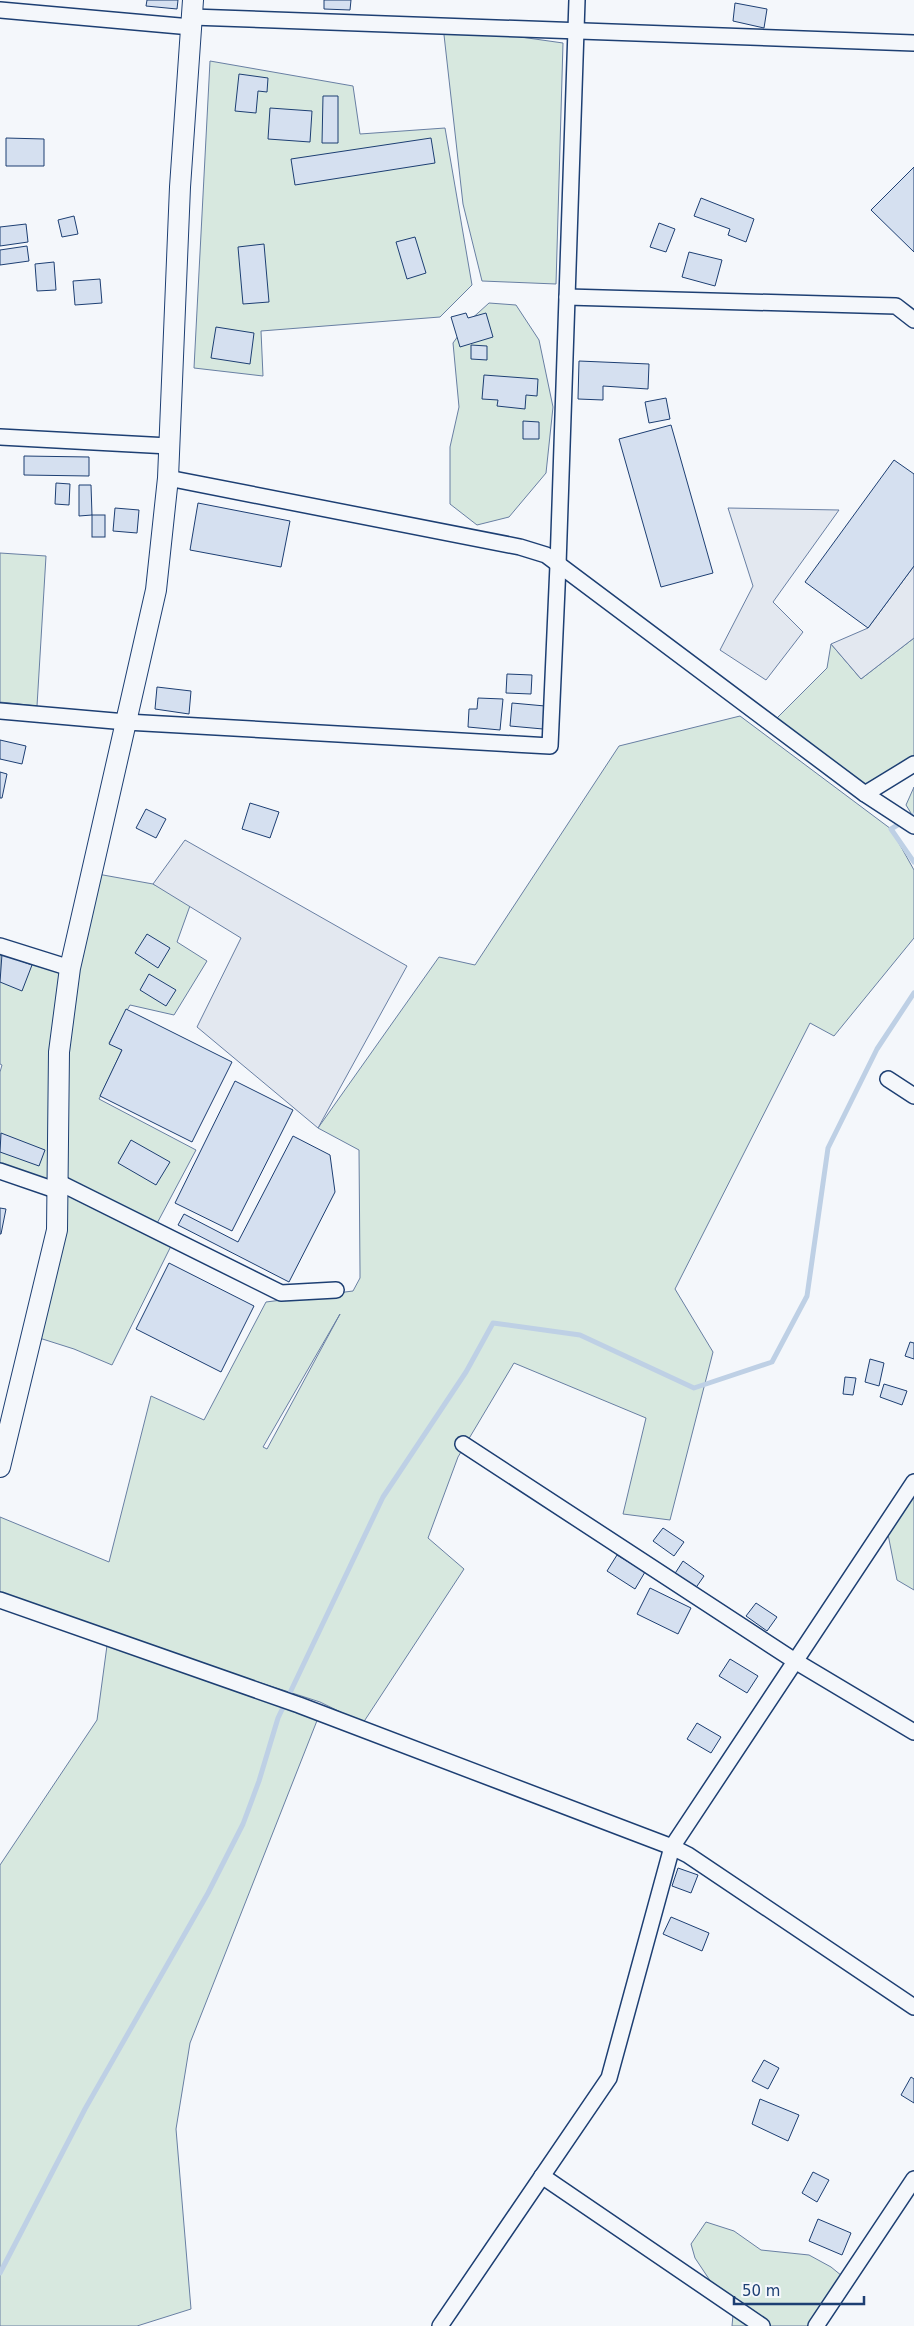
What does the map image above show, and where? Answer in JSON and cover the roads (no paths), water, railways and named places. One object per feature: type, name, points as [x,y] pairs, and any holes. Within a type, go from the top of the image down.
[{"type":"street","points":[[0,711],[126,722],[550,746],[558,564],[576,0]]},
{"type":"street","points":[[4,7],[914,43]]},
{"type":"street","points":[[0,1467],[51,1262],[57,1230],[59,1052],[70,968],[156,590],[168,478],[180,186],[192,14]]},
{"type":"street","points":[[567,298],[896,306],[914,320]]},
{"type":"street","points":[[0,437],[169,446]]},
{"type":"street","points":[[168,478],[520,547],[546,555],[865,794],[914,826]]},
{"type":"street","points":[[865,794],[914,764]]},
{"type":"street","points":[[0,946],[70,968]]},
{"type":"street","points":[[888,1079],[914,1096]]},
{"type":"street","points":[[0,1171],[58,1187],[281,1293],[336,1290]]},
{"type":"street","points":[[463,1444],[795,1661],[914,1732]]},
{"type":"street","points":[[440,2326],[609,2078],[672,1847],[914,1482]]},
{"type":"street","points":[[0,1600],[299,1705],[672,1847],[688,1855],[914,2008]]},
{"type":"street","points":[[542,2176],[762,2326]]},
{"type":"street","points":[[816,2326],[914,2179]]},
{"type":"waterway","points":[[914,815],[891,829],[914,862]]},
{"type":"waterway","points":[[0,2273],[85,2109],[208,1893],[243,1824],[259,1781],[278,1718],[383,1497],[466,1372],[493,1323],[580,1335],[694,1388],[772,1362],[807,1296],[828,1148],[877,1049],[914,993]]}]
